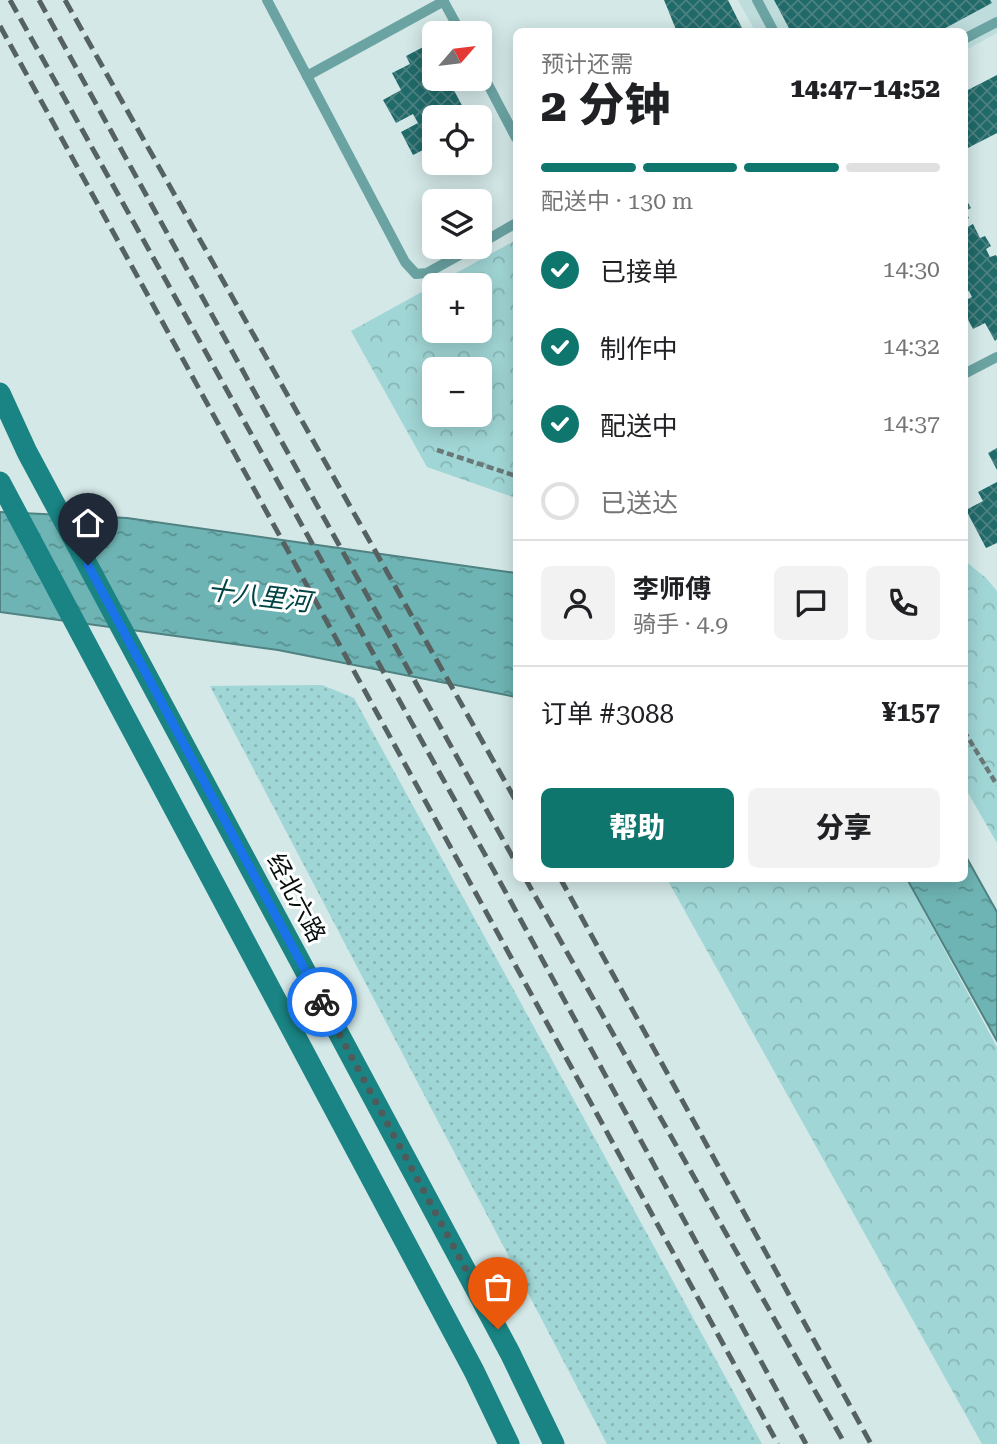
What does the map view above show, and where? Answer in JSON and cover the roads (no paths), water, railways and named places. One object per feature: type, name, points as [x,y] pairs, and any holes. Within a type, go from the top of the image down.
[{"type":"main road","name":"经北六路","points":[[0,393],[27,452],[504,1341],[554,1444]]},
{"type":"main road","points":[[0,482],[474,1371],[509,1444]]},
{"type":"lane","points":[[267,0],[405,262],[416,274],[427,273],[452,259]]},
{"type":"lane","points":[[757,0],[772,28]]},
{"type":"lane","points":[[307,76],[443,1],[454,21]]},
{"type":"lane","points":[[968,37],[997,22]]},
{"type":"lane","points":[[491,91],[513,132]]},
{"type":"lane","points":[[492,237],[513,225]]},
{"type":"lane","points":[[968,372],[997,357]]},
{"type":"water","name":"十八里河","points":[[0,512],[127,518],[513,573],[513,696],[278,650],[0,612]]},
{"type":"water","points":[[968,860],[997,912],[997,1041],[909,882],[968,882]]},
{"type":"railway","points":[[10,0],[493,869],[806,1444]]},
{"type":"railway","points":[[39,0],[513,858]]},
{"type":"railway","points":[[65,0],[513,796]]},
{"type":"railway","points":[[0,26],[778,1444]]},
{"type":"railway","points":[[527,882],[845,1444]]},
{"type":"railway","points":[[562,882],[871,1444]]}]
